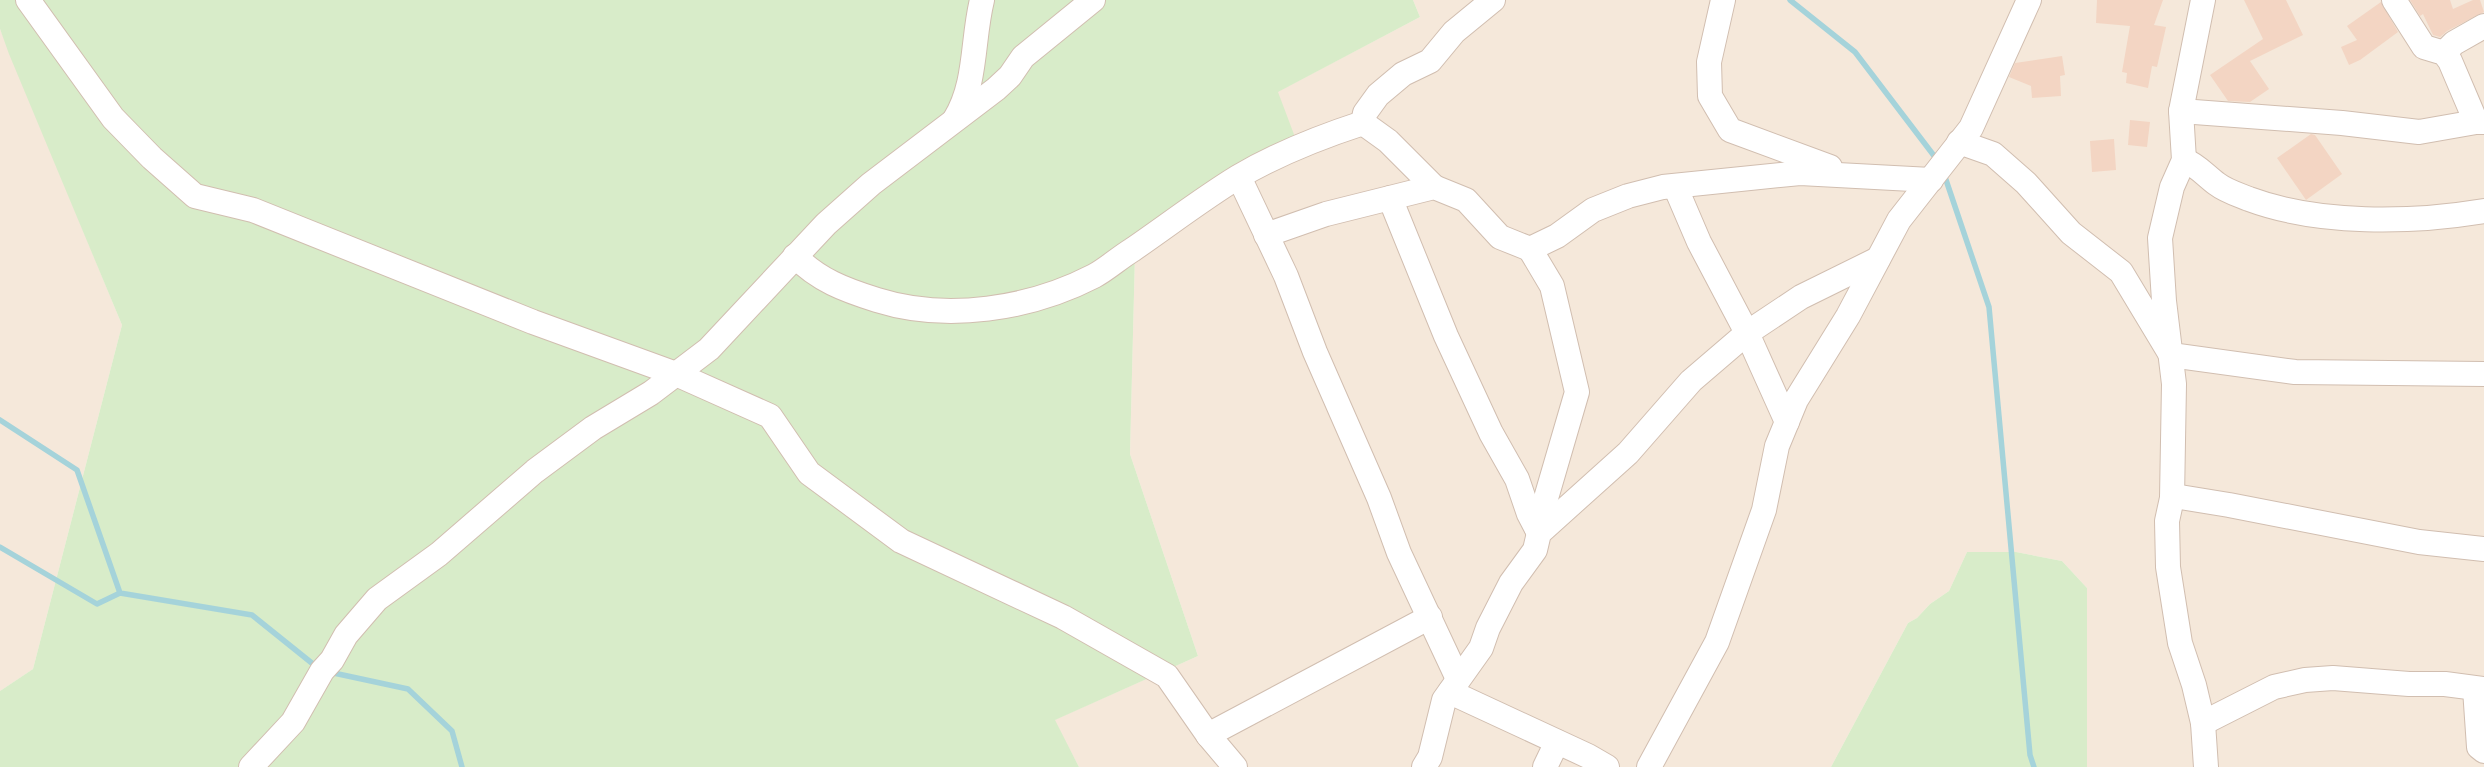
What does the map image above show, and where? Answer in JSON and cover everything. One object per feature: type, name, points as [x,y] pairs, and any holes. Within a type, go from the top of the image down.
[{"type":"street","points":[[28,0],[113,118],[152,158],[195,196],[253,210],[533,322],[676,374],[770,416],[809,473],[901,541],[1063,616],[1167,676],[1208,735],[1235,767]]},
{"type":"street","points":[[954,120],[963,106],[971,83],[978,17],[982,0]]},
{"type":"street","points":[[251,767],[293,722],[322,670],[332,660],[346,635],[377,599],[439,554],[535,471],[593,428],[651,393],[709,349],[795,256],[871,184],[996,89],[1010,76],[1023,58],[1092,0]]},
{"type":"street","points":[[1363,123],[1366,113],[1378,95],[1402,74],[1430,61],[1454,32],[1494,0]]},
{"type":"street","points":[[1723,0],[1709,62],[1710,96],[1730,130],[1850,175]]},
{"type":"street","points":[[1649,767],[1717,642],[1764,510],[1777,446],[1796,400],[1848,316],[1899,220],[1971,128],[2029,0]]},
{"type":"street","points":[[2203,0],[2181,110],[2184,160],[2172,187],[2160,238],[2164,301],[2174,384],[2172,498],[2167,521],[2168,567],[2180,643],[2194,685],[2203,723],[2206,767]]},
{"type":"street","points":[[2181,110],[2342,123],[2419,132],[2480,122],[2450,61],[2444,53],[2424,46],[2394,0]]},
{"type":"street","points":[[2444,53],[2454,43],[2484,26]]},
{"type":"street","points":[[795,256],[809,271],[841,289],[897,306],[941,311],[991,308],[1043,298],[1095,275],[1239,177],[1320,137],[1363,123]]},
{"type":"street","points":[[1363,123],[1388,141],[1434,187],[1466,200],[1500,236],[1530,249],[1552,286],[1577,392],[1538,531],[1535,550],[1511,583],[1488,628],[1481,648],[1444,700],[1430,757],[1424,767]]},
{"type":"street","points":[[1959,142],[1993,154],[2026,183],[2070,233],[2122,272],[2171,355]]},
{"type":"street","points":[[2184,160],[2192,163],[2220,186],[2249,199],[2290,210],[2364,221],[2484,212]]},
{"type":"street","points":[[1530,249],[1557,236],[1593,210],[1628,196],[1675,186],[1800,173],[1931,180]]},
{"type":"street","points":[[1239,177],[1286,276],[1315,352],[1379,498],[1399,553],[1430,617],[1454,685],[1557,742],[1607,767]]},
{"type":"street","points":[[1675,186],[1699,242],[1747,333],[1787,422]]},
{"type":"street","points":[[1266,236],[1326,214],[1434,187]]},
{"type":"street","points":[[1390,198],[1446,336],[1492,433],[1517,479],[1529,514],[1538,531]]},
{"type":"street","points":[[1538,531],[1628,453],[1691,382],[1747,333],[1801,297],[1878,259]]},
{"type":"street","points":[[2171,355],[2295,372],[2484,374]]},
{"type":"street","points":[[2172,498],[2180,497],[2419,542],[2484,549]]},
{"type":"street","points":[[1208,735],[1430,617]]},
{"type":"street","points":[[2203,723],[2274,687],[2305,680],[2333,678],[2409,684],[2445,684],[2480,689],[2478,747],[2484,751]]},
{"type":"street","points":[[1545,767],[1557,742]]},
{"type":"shaded area","points":[[1413,0],[2484,0],[2484,767],[2087,767],[2087,588],[2062,561],[2016,552],[1967,552],[1949,591],[1930,604],[1917,618],[1908,623],[1831,767],[1079,767],[1054,720],[1198,656],[1130,454],[1135,254],[1277,92],[1420,17]]},
{"type":"shaded area","points":[[0,29],[122,325],[33,669],[0,691]]},
{"type":"green space","points":[[0,0],[1413,0],[1420,17],[1278,92],[1298,145],[1135,254],[1130,454],[1198,656],[1055,720],[1079,767],[0,767],[0,691],[33,669],[122,325],[9,54],[0,29]]},
{"type":"green space","points":[[1967,552],[2016,552],[2062,561],[2087,588],[2087,767],[1831,767],[1908,623],[1917,618],[1930,604],[1949,591]]},
{"type":"building","points":[[2097,0],[2163,0],[2154,25],[2166,27],[2157,67],[2152,66],[2148,88],[2126,83],[2127,73],[2122,72],[2130,26],[2096,23]]},
{"type":"building","points":[[2244,0],[2286,0],[2303,35],[2250,61],[2269,89],[2250,102],[2228,101],[2210,75],[2263,39]]},
{"type":"building","points":[[2410,0],[2450,0],[2453,9],[2473,0],[2480,0],[2484,12],[2447,31],[2440,37],[2433,35],[2423,14],[2420,16]]},
{"type":"building","points":[[2381,2],[2398,32],[2360,60],[2349,65],[2341,47],[2357,40],[2347,26]]},
{"type":"building","points":[[2062,56],[2065,75],[2060,76],[2061,96],[2032,98],[2031,86],[2009,77],[2015,63]]},
{"type":"building","points":[[2130,120],[2150,122],[2147,147],[2128,145]]},
{"type":"building","points":[[2311,134],[2315,135],[2342,174],[2306,200],[2277,158]]},
{"type":"building","points":[[2114,139],[2116,170],[2092,172],[2090,141]]},
{"type":"waterway","points":[[1790,0],[1855,52],[1938,161]]},
{"type":"waterway","points":[[1944,174],[1989,307],[2030,755],[2034,767]]},
{"type":"waterway","points":[[0,420],[77,470],[120,593],[252,615],[318,668]]},
{"type":"waterway","points":[[0,547],[97,604],[120,593]]},
{"type":"waterway","points":[[329,672],[408,689],[452,731],[462,767]]}]
